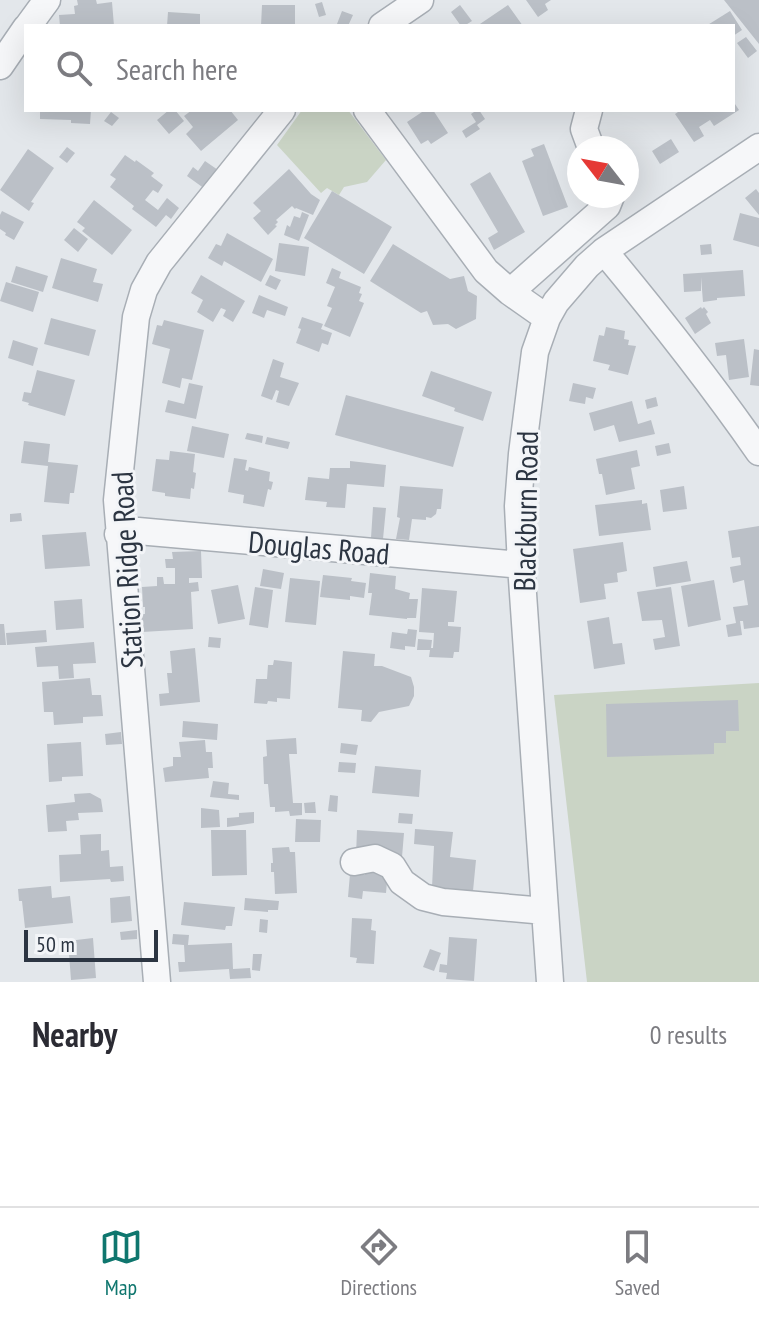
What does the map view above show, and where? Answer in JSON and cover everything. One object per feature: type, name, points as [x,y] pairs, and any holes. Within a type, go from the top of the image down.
[{"type":"street","points":[[29,24],[47,0]]},
{"type":"street","points":[[385,24],[420,0]]},
{"type":"street","points":[[9,63],[24,33]]},
{"type":"street","name":"Station Ridge Road","points":[[157,982],[118,534],[117,500],[136,317],[144,290],[159,263],[280,112]]},
{"type":"street","points":[[368,112],[486,271],[547,318]]},
{"type":"street","points":[[587,136],[584,129],[588,112]]},
{"type":"street","name":"Blackburn Road","points":[[550,982],[518,506],[526,408],[535,352],[556,302],[604,251],[756,157]]},
{"type":"street","points":[[510,292],[605,208]]},
{"type":"street","points":[[604,251],[725,403],[759,452]]},
{"type":"street","name":"Douglas Road","points":[[118,534],[138,531],[521,565]]},
{"type":"street","points":[[354,862],[375,858],[392,866],[402,882],[423,897],[443,902],[545,911]]},
{"type":"green space","points":[[301,112],[350,112],[386,160],[367,182],[344,187],[339,195],[327,188],[321,193],[277,145]]},
{"type":"green space","points":[[759,683],[759,982],[587,982],[554,695]]},
{"type":"building","points":[[77,0],[96,0],[97,4],[112,2],[114,24],[60,24],[59,15],[75,14],[74,6],[78,5]]},
{"type":"building","points":[[526,0],[551,0],[545,4],[548,10],[538,17]]},
{"type":"building","points":[[724,0],[759,0],[759,44]]},
{"type":"building","points":[[322,2],[326,15],[319,17],[315,4]]},
{"type":"building","points":[[262,5],[295,5],[295,24],[261,24]]},
{"type":"building","points":[[460,5],[472,21],[460,24],[451,12]]},
{"type":"building","points":[[508,5],[522,24],[480,24]]},
{"type":"building","points":[[342,11],[353,15],[349,24],[337,24]]},
{"type":"building","points":[[730,11],[742,30],[735,35],[735,24],[709,24]]},
{"type":"building","points":[[168,12],[200,14],[200,24],[167,24]]},
{"type":"building","points":[[746,37],[757,51],[748,58],[737,43]]},
{"type":"building","points":[[735,104],[739,110],[714,126],[710,120],[699,127],[704,136],[694,142],[675,114],[735,112]]},
{"type":"building","points":[[40,112],[91,112],[90,124],[40,119]]},
{"type":"building","points":[[111,112],[119,118],[112,126],[104,121]]},
{"type":"building","points":[[167,112],[177,112],[184,121],[169,134],[157,120]]},
{"type":"building","points":[[189,112],[232,112],[238,120],[201,151],[186,134],[193,127],[184,116]]},
{"type":"building","points":[[422,112],[434,112],[448,133],[431,144],[428,140],[421,144],[407,122]]},
{"type":"building","points":[[480,112],[485,119],[477,125],[480,129],[466,138],[462,131],[476,122],[471,114]]},
{"type":"building","points":[[671,139],[679,152],[660,164],[652,151]]},
{"type":"building","points":[[544,144],[567,207],[543,216],[522,161],[534,156],[531,149]]},
{"type":"building","points":[[67,147],[75,153],[67,163],[59,157]]},
{"type":"building","points":[[28,149],[54,168],[31,202],[34,203],[29,211],[0,190]]},
{"type":"building","points":[[125,155],[154,173],[151,176],[163,185],[158,193],[153,190],[145,200],[158,210],[167,198],[179,208],[171,219],[166,215],[156,227],[110,187],[116,179],[110,175]]},
{"type":"building","points":[[205,161],[218,170],[205,189],[187,176],[193,167],[198,171]]},
{"type":"building","points":[[289,169],[320,200],[313,215],[292,206],[276,220],[277,226],[268,235],[253,218],[261,211],[253,203]]},
{"type":"building","points":[[490,172],[525,232],[494,250],[488,238],[498,232],[470,184]]},
{"type":"building","points":[[756,189],[759,193],[759,215],[745,198]]},
{"type":"building","points":[[332,191],[392,227],[364,274],[304,238]]},
{"type":"building","points":[[94,200],[132,230],[112,255],[82,231],[85,228],[77,222]]},
{"type":"building","points":[[2,211],[24,222],[14,240],[0,229]]},
{"type":"building","points":[[302,212],[309,215],[299,241],[284,235],[294,216],[300,218]]},
{"type":"building","points":[[740,213],[759,218],[759,247],[733,240]]},
{"type":"building","points":[[74,228],[88,239],[78,252],[64,240]]},
{"type":"building","points":[[227,233],[273,259],[261,282],[224,261],[222,266],[208,258],[216,244],[221,246]]},
{"type":"building","points":[[279,243],[309,247],[305,276],[275,271]]},
{"type":"building","points":[[393,244],[450,279],[464,276],[468,291],[477,296],[476,319],[456,329],[448,324],[433,325],[427,311],[421,313],[370,281]]},
{"type":"building","points":[[711,244],[712,254],[701,255],[700,245]]},
{"type":"building","points":[[61,258],[97,269],[93,282],[103,284],[98,302],[52,288]]},
{"type":"building","points":[[16,266],[48,276],[43,292],[11,282]]},
{"type":"building","points":[[332,268],[341,272],[339,278],[361,287],[359,301],[364,303],[350,337],[324,326],[332,308],[327,306],[335,287],[326,283]]},
{"type":"building","points":[[743,270],[745,296],[703,302],[701,277],[701,291],[684,292],[683,274]]},
{"type":"building","points":[[201,275],[245,301],[233,322],[223,316],[226,310],[221,308],[213,322],[197,312],[203,300],[191,293]]},
{"type":"building","points":[[270,275],[281,280],[276,290],[265,285]]},
{"type":"building","points":[[6,282],[39,292],[33,312],[0,301]]},
{"type":"building","points":[[259,295],[288,307],[285,316],[267,310],[264,318],[252,313]]},
{"type":"building","points":[[701,307],[708,312],[706,314],[711,323],[695,334],[685,318]]},
{"type":"building","points":[[302,317],[323,324],[321,329],[332,333],[328,345],[322,343],[319,352],[296,343]]},
{"type":"building","points":[[51,318],[96,330],[89,356],[44,344]]},
{"type":"building","points":[[164,320],[204,330],[192,380],[182,378],[180,388],[162,383],[170,349],[152,344],[157,325],[162,326]]},
{"type":"building","points":[[606,327],[625,331],[624,339],[629,340],[628,345],[636,346],[628,375],[608,370],[610,365],[593,361],[599,335],[604,336]]},
{"type":"building","points":[[744,339],[749,377],[729,380],[726,355],[717,356],[715,343]]},
{"type":"building","points":[[13,340],[38,348],[33,366],[8,358]]},
{"type":"building","points":[[754,349],[759,350],[759,386],[750,385]]},
{"type":"building","points":[[273,359],[284,363],[280,377],[299,383],[289,406],[276,402],[279,391],[276,390],[272,400],[261,396]]},
{"type":"building","points":[[37,370],[75,380],[65,416],[22,401],[24,392],[31,393]]},
{"type":"building","points":[[431,371],[492,392],[483,421],[422,396]]},
{"type":"building","points":[[189,383],[203,386],[196,419],[165,412],[168,400],[184,404]]},
{"type":"building","points":[[573,383],[596,388],[593,399],[586,397],[585,404],[569,401]]},
{"type":"building","points":[[346,395],[464,427],[453,467],[335,435]]},
{"type":"building","points":[[656,397],[658,406],[647,409],[645,400]]},
{"type":"building","points":[[632,401],[638,424],[651,420],[655,434],[619,442],[614,425],[594,431],[589,413]]},
{"type":"building","points":[[192,426],[229,434],[224,458],[187,451]]},
{"type":"building","points":[[247,433],[263,436],[262,443],[245,439]]},
{"type":"building","points":[[267,437],[290,442],[288,449],[265,444]]},
{"type":"building","points":[[24,441],[50,444],[48,462],[78,465],[69,504],[44,502],[48,466],[21,463]]},
{"type":"building","points":[[669,443],[671,453],[657,456],[655,446]]},
{"type":"building","points":[[637,450],[640,466],[631,468],[635,489],[606,495],[596,459]]},
{"type":"building","points":[[170,451],[195,454],[193,472],[196,473],[190,499],[152,491],[156,459],[169,460]]},
{"type":"building","points":[[234,458],[247,460],[245,470],[248,471],[249,467],[270,472],[269,481],[273,482],[264,507],[243,503],[244,495],[228,492]]},
{"type":"building","points":[[350,461],[386,465],[384,487],[347,484],[345,508],[326,507],[327,502],[305,500],[308,477],[329,479],[330,468],[350,468]]},
{"type":"building","points":[[400,486],[443,489],[441,509],[437,509],[431,518],[426,517],[426,520],[412,519],[409,540],[396,539],[400,518],[397,517]]},
{"type":"building","points":[[684,486],[687,509],[663,512],[660,490]]},
{"type":"building","points":[[642,500],[642,504],[647,503],[651,530],[599,536],[595,505]]},
{"type":"building","points":[[373,507],[386,508],[383,539],[371,538]]},
{"type":"building","points":[[21,513],[22,521],[10,522],[10,514]]},
{"type":"building","points":[[759,526],[759,627],[744,629],[743,621],[740,621],[742,635],[728,637],[726,625],[736,623],[733,607],[748,605],[744,580],[733,583],[730,567],[741,565],[740,557],[732,558],[728,531]]},
{"type":"building","points":[[86,532],[90,566],[45,569],[42,535]]},
{"type":"building","points":[[623,542],[627,571],[617,573],[618,582],[604,584],[606,599],[580,603],[573,549]]},
{"type":"building","points":[[201,551],[202,578],[189,578],[189,583],[198,582],[199,591],[191,592],[193,629],[142,632],[141,614],[145,614],[145,607],[142,587],[157,586],[157,577],[163,577],[164,584],[175,584],[175,568],[166,568],[165,559],[173,559],[172,552]]},
{"type":"building","points":[[687,561],[691,581],[656,587],[653,567]]},
{"type":"building","points":[[263,569],[284,573],[281,589],[260,586]]},
{"type":"building","points":[[370,573],[396,576],[395,589],[410,593],[409,599],[418,599],[416,618],[369,615],[372,593],[368,593]]},
{"type":"building","points":[[323,575],[366,583],[364,598],[320,597]]},
{"type":"building","points":[[290,578],[320,581],[316,625],[285,622]]},
{"type":"building","points":[[714,580],[721,620],[688,627],[681,586]]},
{"type":"building","points":[[238,585],[245,619],[218,624],[211,590]]},
{"type":"building","points":[[255,587],[273,590],[268,628],[249,625]]},
{"type":"building","points":[[671,587],[680,646],[655,650],[653,639],[665,637],[662,620],[642,621],[637,592]]},
{"type":"building","points":[[422,588],[457,591],[454,622],[448,622],[448,626],[461,627],[459,652],[454,652],[453,658],[429,657],[430,650],[417,650],[418,639],[432,640],[433,648],[434,633],[419,632]]},
{"type":"building","points":[[82,599],[84,628],[56,630],[54,601]]},
{"type":"building","points":[[609,617],[613,644],[622,643],[625,664],[594,669],[587,621]]},
{"type":"building","points":[[0,624],[4,624],[6,645],[0,645]]},
{"type":"building","points":[[408,629],[417,630],[415,647],[405,646],[405,650],[390,648],[392,632],[407,634]]},
{"type":"building","points":[[46,630],[47,642],[7,645],[6,633]]},
{"type":"building","points":[[209,637],[221,638],[220,648],[208,647]]},
{"type":"building","points":[[94,642],[96,663],[73,664],[74,678],[59,679],[58,666],[37,667],[35,647]]},
{"type":"building","points":[[195,648],[200,702],[160,706],[159,694],[169,693],[167,673],[172,673],[170,651]]},
{"type":"building","points":[[343,651],[375,654],[374,666],[411,677],[414,696],[409,706],[379,712],[371,722],[361,721],[362,710],[338,708]]},
{"type":"building","points":[[274,660],[292,662],[290,699],[277,698],[277,702],[268,701],[267,704],[254,703],[256,679],[267,679],[268,665],[273,665]]},
{"type":"building","points":[[90,678],[92,695],[101,695],[103,716],[83,717],[83,723],[54,725],[53,712],[44,712],[42,682]]},
{"type":"building","points":[[738,700],[739,731],[726,731],[726,743],[714,743],[714,754],[607,757],[606,704]]},
{"type":"building","points":[[183,721],[218,724],[217,740],[182,737]]},
{"type":"building","points":[[121,732],[122,744],[106,745],[105,734]]},
{"type":"building","points":[[296,738],[297,754],[289,754],[293,803],[302,803],[302,815],[290,816],[289,811],[275,812],[275,807],[270,807],[268,784],[264,784],[263,757],[267,756],[266,740]]},
{"type":"building","points":[[205,740],[206,752],[212,752],[213,768],[208,768],[209,778],[165,782],[163,768],[173,766],[173,757],[181,757],[179,742]]},
{"type":"building","points":[[81,742],[83,776],[62,777],[62,781],[49,782],[47,744]]},
{"type":"building","points":[[341,743],[358,745],[356,755],[340,753]]},
{"type":"building","points":[[339,762],[356,763],[355,773],[338,772]]},
{"type":"building","points":[[375,766],[421,770],[419,797],[372,793]]},
{"type":"building","points":[[213,781],[229,783],[228,794],[239,795],[239,800],[210,797]]},
{"type":"building","points":[[90,793],[101,799],[103,812],[78,813],[79,820],[66,821],[67,831],[48,832],[46,805],[75,802],[74,794]]},
{"type":"building","points":[[330,795],[338,796],[337,812],[328,811]]},
{"type":"building","points":[[315,802],[316,813],[305,813],[304,803]]},
{"type":"building","points":[[201,808],[219,810],[220,827],[201,828]]},
{"type":"building","points":[[254,812],[254,823],[227,827],[227,818]]},
{"type":"building","points":[[399,813],[413,814],[412,824],[398,823]]},
{"type":"building","points":[[296,819],[321,820],[320,842],[295,842]]},
{"type":"building","points":[[415,829],[453,832],[450,857],[476,860],[473,891],[432,887],[434,846],[414,844]]},
{"type":"building","points":[[211,830],[246,830],[247,875],[212,876]]},
{"type":"building","points":[[357,830],[404,833],[402,857],[356,855]]},
{"type":"building","points":[[101,834],[101,851],[109,850],[110,867],[123,866],[124,881],[60,882],[59,855],[81,854],[80,835]]},
{"type":"building","points":[[289,847],[290,852],[295,852],[297,893],[275,894],[274,872],[271,872],[272,848]]},
{"type":"building","points":[[365,868],[388,870],[386,893],[363,891],[362,899],[348,897],[350,874],[365,875]]},
{"type":"building","points":[[51,886],[52,898],[70,896],[73,923],[25,928],[18,889]]},
{"type":"building","points":[[130,896],[132,921],[111,923],[110,898]]},
{"type":"building","points":[[245,898],[279,901],[278,910],[244,910]]},
{"type":"building","points":[[184,902],[235,907],[232,926],[226,926],[225,930],[181,925]]},
{"type":"building","points":[[352,918],[372,919],[371,930],[376,931],[374,964],[356,963],[357,958],[350,957]]},
{"type":"building","points":[[260,919],[268,920],[267,933],[259,932]]},
{"type":"building","points":[[137,930],[137,939],[121,940],[120,932]]},
{"type":"building","points":[[173,934],[189,935],[188,945],[232,943],[233,969],[250,968],[251,978],[230,979],[229,969],[179,972],[178,962],[185,962],[184,945],[172,944]]},
{"type":"building","points":[[449,937],[477,939],[474,981],[446,979],[447,973],[439,972],[440,964],[447,965]]},
{"type":"building","points":[[93,938],[96,978],[71,980],[68,941]]},
{"type":"building","points":[[430,949],[441,953],[434,971],[423,967]]},
{"type":"building","points":[[253,954],[262,954],[260,971],[252,970]]}]
